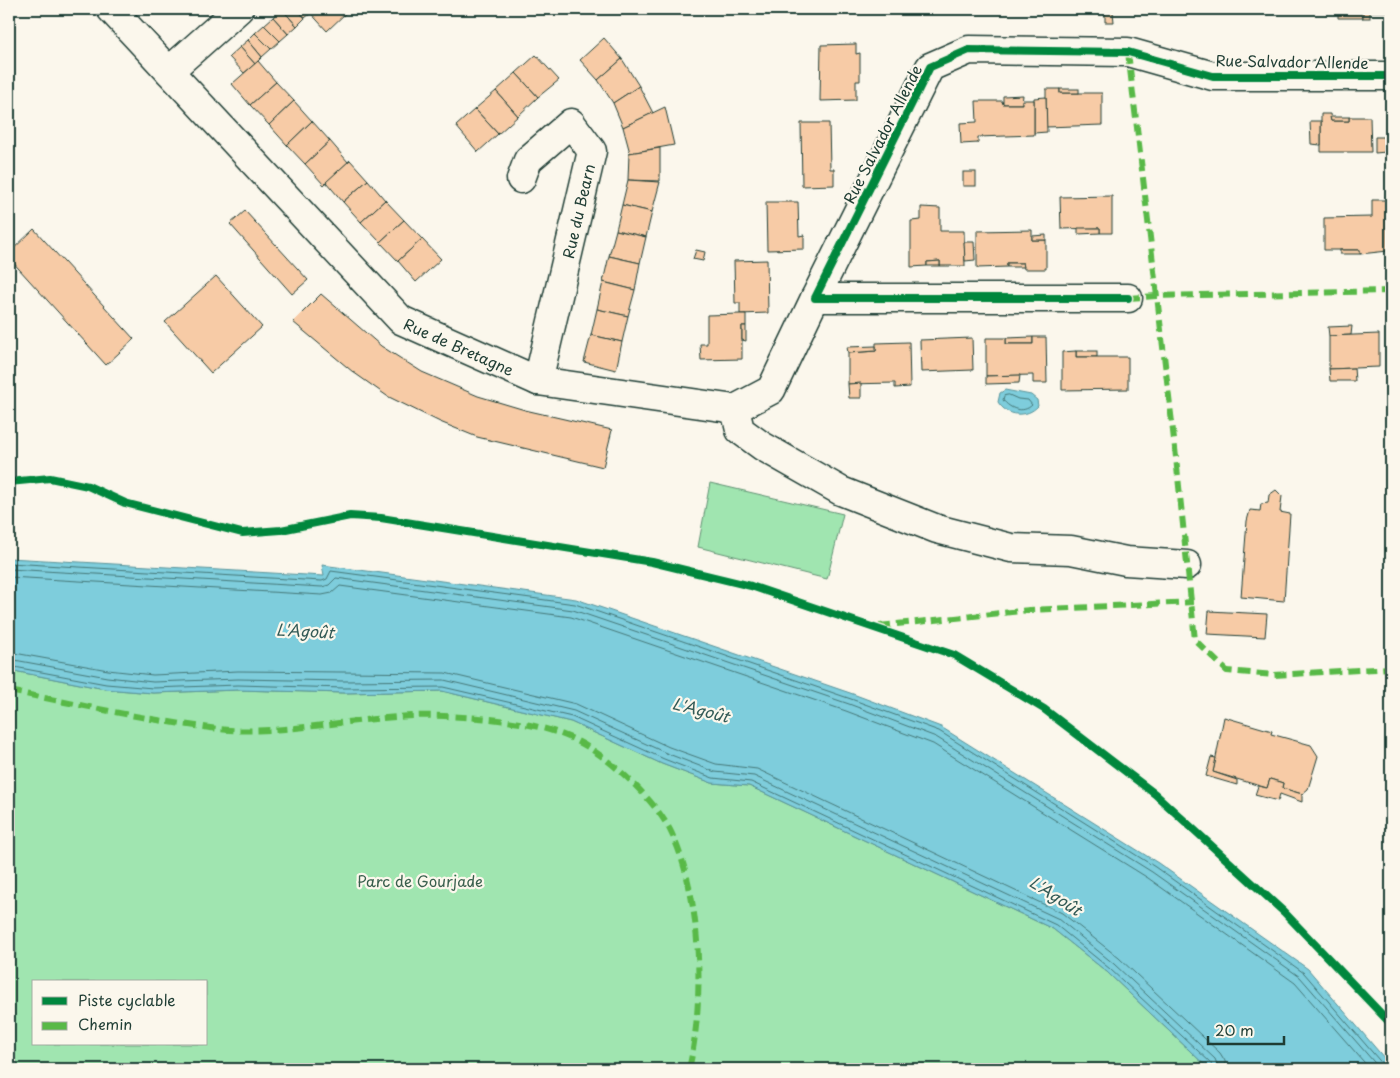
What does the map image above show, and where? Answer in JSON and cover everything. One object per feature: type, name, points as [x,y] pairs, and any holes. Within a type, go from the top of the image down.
[{"type":"street","name":"Rue de Bretagne","points":[[111,9],[401,320],[538,381],[735,410]]},
{"type":"street","points":[[169,71],[239,9]]},
{"type":"street","name":"Rue Salvador Allende","points":[[815,298],[930,67],[969,50],[1128,52],[1213,76],[1391,76]]},
{"type":"street","name":"Rue du Bearn","points":[[521,179],[528,160],[571,123],[592,151],[538,381]]},
{"type":"street","points":[[1128,298],[815,298],[771,390],[735,410],[740,430],[762,446],[841,491],[938,529],[1010,548],[1072,550],[1126,561],[1187,565]]},
{"type":"green space","points":[[710,483],[843,514],[827,579],[698,547]]},
{"type":"green space","name":"Parc de Gourjade","points":[[9,670],[105,689],[153,693],[238,690],[344,693],[442,691],[571,722],[662,764],[712,783],[749,786],[1053,929],[1107,972],[1209,1069],[9,1069]]},
{"type":"water","points":[[1005,390],[1031,395],[1037,400],[1038,406],[1023,414],[1006,411],[998,402],[1000,393]]},
{"type":"water","name":"L'Agoût","points":[[9,558],[324,576],[322,565],[576,599],[853,694],[941,727],[1158,863],[1308,969],[1391,1066],[1391,1069],[1209,1069],[1107,972],[1053,929],[749,786],[712,783],[662,764],[571,722],[442,691],[344,693],[238,690],[153,693],[105,689],[9,670]]},
{"type":"building","points":[[282,9],[297,26],[288,34],[273,17]]},
{"type":"building","points":[[282,9],[297,9],[305,18],[297,26]]},
{"type":"building","points":[[297,9],[307,9],[311,13],[305,18]]},
{"type":"building","points":[[307,9],[344,9],[347,12],[327,31]]},
{"type":"building","points":[[873,9],[873,10],[846,10]]},
{"type":"building","points":[[1219,9],[1274,9],[1274,10],[1219,11]]},
{"type":"building","points":[[1338,9],[1386,9],[1386,11],[1363,11],[1363,18],[1338,18]]},
{"type":"building","points":[[1363,11],[1370,11],[1370,18],[1363,18]]},
{"type":"building","points":[[1105,12],[1113,12],[1114,22],[1105,22]]},
{"type":"building","points":[[273,17],[288,34],[280,41],[264,25]]},
{"type":"building","points":[[264,25],[280,41],[271,49],[255,33]]},
{"type":"building","points":[[255,33],[271,49],[262,57],[248,40]]},
{"type":"building","points":[[604,38],[622,59],[598,80],[580,60]]},
{"type":"building","points":[[248,40],[262,57],[255,64],[240,47]]},
{"type":"building","points":[[856,44],[856,54],[860,53],[860,81],[856,81],[856,100],[820,101],[821,45]]},
{"type":"building","points":[[240,47],[255,64],[244,73],[229,57]]},
{"type":"building","points":[[536,55],[559,80],[538,97],[516,73]]},
{"type":"building","points":[[622,59],[639,86],[613,103],[598,80]]},
{"type":"building","points":[[258,61],[276,82],[250,105],[232,84]]},
{"type":"building","points":[[516,73],[538,97],[518,116],[496,91]]},
{"type":"building","points":[[276,82],[294,101],[269,125],[250,105]]},
{"type":"building","points":[[639,86],[653,113],[623,127],[613,103]]},
{"type":"building","points":[[1046,89],[1060,89],[1060,93],[1102,93],[1102,125],[1046,127]]},
{"type":"building","points":[[1060,89],[1079,89],[1079,93],[1060,93]]},
{"type":"building","points":[[496,91],[518,116],[498,134],[475,109]]},
{"type":"building","points":[[1023,95],[1022,104],[1003,104],[1003,96]]},
{"type":"building","points":[[1046,97],[1047,132],[1034,133],[1034,98]]},
{"type":"building","points":[[1022,100],[1034,100],[1034,135],[978,137],[978,143],[961,144],[960,123],[977,122],[976,101],[1002,101],[1003,104],[1022,104]]},
{"type":"building","points":[[294,101],[312,121],[287,145],[269,125]]},
{"type":"building","points":[[665,107],[674,145],[630,153],[623,127]]},
{"type":"building","points":[[475,109],[498,134],[478,152],[456,126]]},
{"type":"building","points":[[1321,114],[1330,114],[1331,121],[1349,121],[1349,117],[1370,117],[1371,152],[1321,152]]},
{"type":"building","points":[[1330,117],[1349,117],[1349,121],[1331,121]]},
{"type":"building","points":[[1386,120],[1391,120],[1391,168],[1386,168]]},
{"type":"building","points":[[312,121],[330,141],[305,164],[287,145]]},
{"type":"building","points":[[1310,121],[1321,121],[1321,145],[1311,144]]},
{"type":"building","points":[[801,123],[829,123],[830,169],[834,169],[834,185],[802,186]]},
{"type":"building","points":[[1375,137],[1386,137],[1386,152],[1375,153]]},
{"type":"building","points":[[330,141],[348,162],[324,185],[305,164]]},
{"type":"building","points":[[660,148],[660,181],[628,180],[629,153]]},
{"type":"building","points":[[350,160],[368,180],[343,202],[326,182]]},
{"type":"building","points":[[963,172],[976,172],[976,186],[963,186]]},
{"type":"building","points":[[368,180],[385,200],[361,222],[343,202]]},
{"type":"building","points":[[628,180],[660,182],[652,212],[622,205]]},
{"type":"building","points":[[1387,193],[1391,193],[1391,246],[1388,246]]},
{"type":"building","points":[[1112,196],[1112,233],[1100,233],[1100,228],[1061,229],[1060,197]]},
{"type":"building","points":[[385,200],[404,220],[380,242],[361,222]]},
{"type":"building","points":[[1372,200],[1387,200],[1388,251],[1360,254],[1360,250],[1324,250],[1324,218],[1372,217]]},
{"type":"building","points":[[766,202],[798,202],[799,236],[804,235],[804,249],[767,250]]},
{"type":"building","points":[[622,205],[652,212],[646,237],[616,230]]},
{"type":"building","points":[[921,207],[940,208],[940,231],[964,231],[965,266],[940,266],[940,261],[927,262],[927,266],[911,267],[911,221],[921,220]]},
{"type":"building","points":[[245,211],[308,280],[292,294],[230,224]]},
{"type":"building","points":[[404,220],[422,239],[398,261],[380,242]]},
{"type":"building","points":[[1078,228],[1100,228],[1100,233],[1078,234]]},
{"type":"building","points":[[34,229],[134,339],[106,365],[9,258],[9,253]]},
{"type":"building","points":[[616,230],[646,237],[640,263],[609,256]]},
{"type":"building","points":[[1032,230],[1032,240],[1046,240],[1046,269],[1024,269],[1023,263],[1007,263],[1007,267],[977,268],[977,231]]},
{"type":"building","points":[[1046,235],[1046,240],[1032,240],[1032,236]]},
{"type":"building","points":[[422,239],[441,259],[416,282],[398,261]]},
{"type":"building","points":[[964,242],[974,242],[975,260],[965,261]]},
{"type":"building","points":[[696,250],[705,252],[703,261],[693,259]]},
{"type":"building","points":[[1340,250],[1360,250],[1360,254],[1340,254]]},
{"type":"building","points":[[609,256],[640,263],[635,290],[603,282]]},
{"type":"building","points":[[767,260],[768,313],[740,314],[740,303],[735,303],[734,261]]},
{"type":"building","points":[[940,261],[940,266],[927,266],[927,262]]},
{"type":"building","points":[[1007,263],[1023,263],[1024,267],[1007,267]]},
{"type":"building","points":[[216,276],[262,327],[211,373],[165,322]]},
{"type":"building","points":[[603,282],[635,290],[628,316],[597,309]]},
{"type":"building","points":[[321,294],[381,346],[422,372],[478,396],[525,410],[612,430],[603,467],[477,437],[440,422],[387,396],[353,372],[293,322]]},
{"type":"building","points":[[597,309],[628,316],[622,342],[591,335]]},
{"type":"building","points":[[746,314],[746,326],[742,326],[742,359],[701,360],[700,344],[707,344],[707,315]]},
{"type":"building","points":[[742,326],[746,326],[746,341],[742,340]]},
{"type":"building","points":[[1352,326],[1351,335],[1329,336],[1328,327]]},
{"type":"building","points":[[1379,334],[1379,367],[1329,369],[1329,336]]},
{"type":"building","points":[[591,335],[622,342],[616,370],[584,362]]},
{"type":"building","points":[[1033,337],[1033,344],[1006,344],[1006,338]]},
{"type":"building","points":[[1033,337],[1046,337],[1047,383],[1033,383],[1033,375],[986,376],[986,338],[1006,338],[1006,344],[1033,344]]},
{"type":"building","points":[[972,338],[973,370],[921,372],[920,340]]},
{"type":"building","points":[[909,342],[910,387],[895,388],[895,383],[848,384],[848,353],[876,351],[876,343]]},
{"type":"building","points":[[876,346],[876,351],[848,353],[847,347]]},
{"type":"building","points":[[1076,351],[1097,351],[1097,357],[1076,357]]},
{"type":"building","points":[[1076,351],[1076,357],[1128,357],[1128,389],[1062,390],[1062,352]]},
{"type":"building","points":[[1354,368],[1355,381],[1330,381],[1329,369]]},
{"type":"building","points":[[1020,375],[1019,383],[986,384],[986,376]]},
{"type":"building","points":[[861,383],[861,398],[849,398],[848,384]]},
{"type":"building","points":[[1276,490],[1282,496],[1280,512],[1290,514],[1284,601],[1241,597],[1247,521],[1250,510],[1260,511],[1261,504],[1268,503],[1269,495]]},
{"type":"building","points":[[1209,611],[1267,614],[1265,637],[1207,634]]},
{"type":"building","points":[[1224,717],[1272,731],[1271,734],[1311,745],[1318,756],[1308,789],[1302,794],[1282,788],[1283,783],[1270,779],[1267,788],[1213,772]]},
{"type":"building","points":[[1211,757],[1216,758],[1213,772],[1237,780],[1237,785],[1206,776]]},
{"type":"building","points":[[1270,779],[1283,783],[1282,788],[1302,794],[1302,802],[1280,794],[1278,801],[1255,795],[1258,786],[1267,788]]},
{"type":"marked path","points":[[1128,52],[1175,448],[1195,640],[1227,671],[1274,675],[1391,668]]},
{"type":"marked path","points":[[1128,298],[1391,291]]},
{"type":"marked path","points":[[879,626],[1030,610],[1193,602]]},
{"type":"marked path","points":[[9,691],[139,717],[224,730],[283,729],[390,717],[444,716],[478,718],[530,725],[547,729],[579,742],[604,758],[630,780],[653,805],[670,830],[681,856],[689,885],[698,948],[697,1012],[689,1069]]},
{"type":"cycle path","points":[[1128,298],[815,298],[930,67],[969,50],[1128,52],[1213,76],[1391,76]]},
{"type":"cycle path","points":[[9,482],[50,478],[88,486],[125,503],[242,533],[281,530],[350,516],[381,518],[652,562],[751,586],[954,655],[1044,709],[1155,794],[1284,912],[1391,1024]]}]
